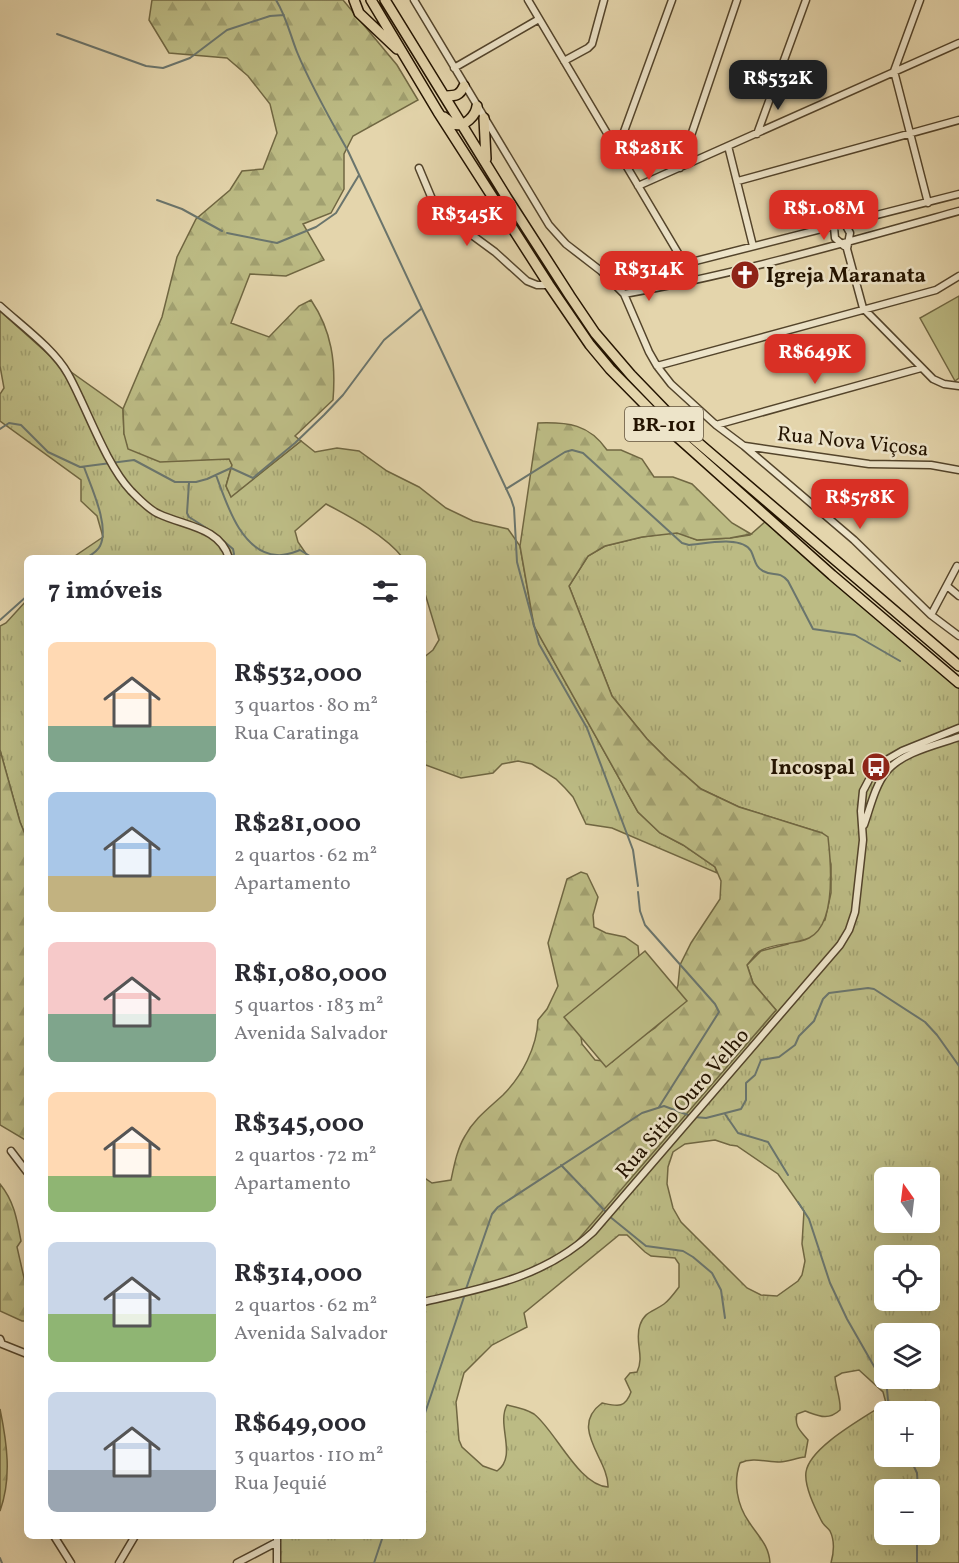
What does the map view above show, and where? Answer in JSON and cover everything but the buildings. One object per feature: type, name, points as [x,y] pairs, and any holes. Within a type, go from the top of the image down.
[{"type":"main road","points":[[354,0],[359,13],[407,59]]},
{"type":"main road","name":"BR-101","points":[[371,0],[438,112],[590,345],[658,419],[832,575],[959,683]]},
{"type":"main road","name":"BR-101","points":[[384,0],[570,296],[595,333],[631,375],[688,434],[959,666]]},
{"type":"main road","points":[[446,96],[456,96],[461,93],[464,86]]},
{"type":"main road","points":[[438,112],[453,124],[463,123],[474,115],[477,106]]},
{"type":"main road","points":[[484,118],[486,162]]},
{"type":"street","points":[[414,0],[464,86],[556,234],[624,294],[657,366],[678,390],[716,425],[854,540],[932,615],[959,636]]},
{"type":"street","points":[[528,0],[618,148],[694,280]]},
{"type":"street","points":[[564,61],[592,44],[604,0]]},
{"type":"street","points":[[618,148],[672,0]]},
{"type":"street","points":[[680,168],[737,0]]},
{"type":"street","points":[[757,134],[806,0]]},
{"type":"street","points":[[920,0],[894,71],[928,203]]},
{"type":"street","points":[[454,68],[539,19]]},
{"type":"street","points":[[638,186],[959,43]]},
{"type":"street","points":[[738,181],[959,120]]},
{"type":"street","points":[[728,147],[753,246]]},
{"type":"street","points":[[419,168],[432,198],[446,216],[495,252],[527,281],[537,285],[549,285]]},
{"type":"street","points":[[613,282],[959,194]]},
{"type":"street","points":[[624,294],[845,245],[959,211]]},
{"type":"street","points":[[845,224],[850,233],[845,245],[863,308],[933,379],[944,384],[959,386]]},
{"type":"street","points":[[834,226],[835,238],[845,245]]},
{"type":"street","points":[[657,366],[863,308],[936,290],[959,276]]},
{"type":"street","points":[[0,306],[54,356],[67,372],[116,470],[130,490],[157,514],[208,532],[220,540],[228,555]]},
{"type":"street","points":[[716,425],[921,368]]},
{"type":"street","name":"Rua Nova Viçosa","points":[[744,446],[869,464],[931,465],[959,470]]},
{"type":"street","points":[[932,615],[957,566]]},
{"type":"street","points":[[947,586],[959,596]]},
{"type":"street","name":"Rua Sitio Ouro Velho","points":[[426,1301],[504,1282],[530,1273],[576,1248],[592,1232],[840,945],[849,930],[855,912],[863,828],[861,811],[863,791],[872,774],[883,762],[902,751],[959,728]]},
{"type":"street","name":"Rua Sitio Ouro Velho","points":[[863,828],[878,787],[891,767],[913,754],[959,737]]},
{"type":"street","points":[[11,1151],[24,1169]]},
{"type":"street","points":[[0,1339],[2,1344],[24,1353]]},
{"type":"street","points":[[56,1539],[71,1563]]},
{"type":"street","points":[[119,1563],[133,1539]]},
{"type":"street","points":[[237,1563],[277,1539]]},
{"type":"street","points":[[277,1539],[277,1563]]},
{"type":"green space","points":[[152,0],[343,0],[397,65],[418,100],[353,136],[344,154],[344,189],[331,213],[303,224],[324,260],[286,276],[250,274],[231,323],[269,337],[299,306],[311,300],[324,324],[331,348],[334,373],[333,400],[295,436],[301,441],[231,497],[226,486],[232,465],[229,459],[160,462],[128,449],[124,434],[123,409],[162,317],[177,257],[196,219],[230,190],[242,171],[263,169],[277,133],[270,104],[248,76],[227,58],[169,53],[149,20]]},
{"type":"green space","points":[[959,296],[959,378],[955,381],[920,318]]},
{"type":"green space","points":[[0,311],[57,362],[123,409],[124,434],[176,461],[229,458],[232,465],[226,486],[231,496],[301,441],[315,452],[337,448],[359,451],[387,471],[419,487],[446,508],[473,521],[508,529],[520,546],[534,626],[638,812],[660,833],[683,845],[715,867],[717,873],[612,828],[586,824],[573,797],[565,788],[556,779],[532,764],[518,761],[502,764],[493,773],[461,778],[426,765],[426,656],[439,640],[426,597],[426,555],[400,555],[378,535],[326,504],[295,531],[298,542],[307,555],[76,555],[103,537],[97,516],[81,501],[81,480],[0,421],[0,394],[4,388],[0,366]]},
{"type":"green space","points":[[538,423],[577,426],[593,435],[607,450],[621,450],[642,459],[654,477],[673,477],[692,484],[732,523],[751,534],[697,540],[677,533],[642,537],[605,546],[588,556],[569,586],[612,696],[647,739],[701,789],[739,807],[822,833],[828,837],[830,892],[824,920],[818,931],[803,940],[765,948],[756,954],[747,965],[753,983],[776,1010],[570,1249],[516,1277],[426,1301],[426,1179],[432,1183],[451,1180],[462,1141],[473,1124],[510,1087],[527,1060],[535,1040],[538,1020],[547,1009],[558,986],[548,943],[567,879],[581,872],[587,874],[598,897],[593,915],[594,927],[606,933],[625,937],[638,946],[639,956],[580,1029],[582,1044],[595,1060],[612,1062],[668,1015],[678,985],[680,965],[691,943],[720,899],[721,881],[715,867],[683,845],[660,833],[638,812],[534,626],[520,546]]},
{"type":"green space","points":[[766,521],[959,687],[959,1563],[831,1563],[833,1539],[813,1503],[806,1478],[810,1462],[828,1442],[874,1411],[874,1467],[940,1467],[940,1401],[885,1401],[880,1389],[940,1389],[940,1323],[874,1323],[874,1384],[859,1370],[842,1373],[835,1377],[840,1410],[831,1416],[819,1416],[805,1411],[797,1414],[797,1426],[808,1440],[805,1457],[783,1462],[755,1460],[740,1463],[737,1478],[739,1501],[745,1515],[765,1546],[770,1563],[278,1563],[279,1539],[426,1539],[426,1300],[667,1135],[776,1010],[753,983],[747,965],[761,951],[788,944],[825,920],[831,893],[831,864],[822,833],[739,807],[701,789],[668,760],[647,739],[612,696],[569,586],[588,556],[605,546],[677,532],[697,540],[750,535]],"holes":[[[715,1140],[737,1146],[778,1174],[804,1211],[802,1244],[805,1261],[802,1275],[798,1281],[777,1296],[761,1295],[747,1288],[681,1222],[673,1208],[667,1184],[668,1167],[673,1152],[685,1144]],[[619,1235],[627,1235],[651,1256],[675,1258],[679,1264],[679,1287],[665,1303],[647,1314],[642,1320],[638,1331],[639,1366],[637,1372],[630,1373],[625,1379],[631,1392],[629,1397],[620,1405],[602,1403],[593,1413],[589,1423],[589,1433],[607,1476],[608,1487],[597,1484],[577,1468],[534,1414],[507,1405],[504,1413],[506,1457],[503,1465],[497,1471],[483,1466],[462,1447],[459,1440],[456,1402],[464,1373],[492,1345],[527,1327],[524,1313]]]},
{"type":"green space","points":[[24,603],[24,832],[0,750],[0,626],[6,623]]},
{"type":"green space","points":[[0,750],[24,832],[24,1139],[0,1125]]},
{"type":"green space","points":[[645,951],[687,1001],[606,1067],[564,1017]]},
{"type":"green space","points":[[0,1184],[12,1204],[20,1233],[21,1241],[17,1247],[24,1278],[24,1321],[0,1311]]},
{"type":"green space","points":[[0,1409],[5,1435],[7,1473],[0,1511]]},
{"type":"waterway","points":[[276,0],[308,77],[348,151],[511,499],[514,508],[517,562],[539,644],[587,728],[633,850],[638,886]]},
{"type":"waterway","points":[[57,34],[146,66],[163,68],[190,58],[227,30],[270,16],[284,15]]},
{"type":"waterway","points":[[227,233],[277,243],[316,227],[336,213],[359,175]]},
{"type":"waterway","points":[[157,200],[182,209],[222,231]]},
{"type":"waterway","points":[[0,429],[9,423],[21,425],[48,452],[80,467],[134,460],[175,482],[196,482],[231,468],[253,478],[324,415],[343,395],[384,340],[421,309]]},
{"type":"waterway","points":[[506,489],[565,452],[572,450],[583,453],[682,543],[689,545],[731,542],[746,546],[760,569],[779,575],[788,581],[813,629],[855,635],[900,661]]},
{"type":"waterway","points":[[84,467],[103,528],[100,546],[91,555]]},
{"type":"waterway","points":[[216,475],[230,512],[245,536],[264,552],[277,555]]},
{"type":"waterway","points":[[189,483],[187,513],[189,517],[208,529]]},
{"type":"waterway","points":[[220,538],[233,549],[234,555]]},
{"type":"waterway","points":[[286,555],[300,550],[308,555]]},
{"type":"waterway","points":[[277,555],[286,555]]},
{"type":"waterway","points":[[0,620],[24,599]]},
{"type":"waterway","points":[[638,892],[640,911],[645,925],[715,1004],[719,1012],[659,1107]]},
{"type":"waterway","points":[[694,1117],[706,1118],[741,1109],[746,1100],[746,1083],[755,1075],[761,1060],[779,1057],[795,1045],[799,1036],[814,1021],[823,999],[829,993],[874,989],[925,1022],[959,1066]]},
{"type":"waterway","points":[[466,1289],[492,1214],[498,1207],[642,1113],[664,1106],[688,1115]]},
{"type":"waterway","points":[[725,1114],[738,1133],[768,1142],[788,1175]]},
{"type":"waterway","points":[[561,1165],[606,1212]]},
{"type":"waterway","points":[[798,1202],[809,1219],[830,1283],[847,1319],[887,1389],[888,1401]]},
{"type":"waterway","points":[[609,1216],[646,1246],[683,1251],[712,1273],[721,1290],[725,1318]]},
{"type":"waterway","points":[[426,1410],[465,1294]]},
{"type":"waterway","points":[[914,1467],[917,1479]]},
{"type":"waterway","points":[[374,1563],[382,1539]]},
{"type":"waterway","points":[[917,1545],[917,1563]]},
{"type":"waterway","points":[[0,1558],[2,1563]]},
{"type":"place","name":"Igreja Maranata","points":[[745,275]]},
{"type":"place","name":"Incospal","points":[[876,767]]}]
